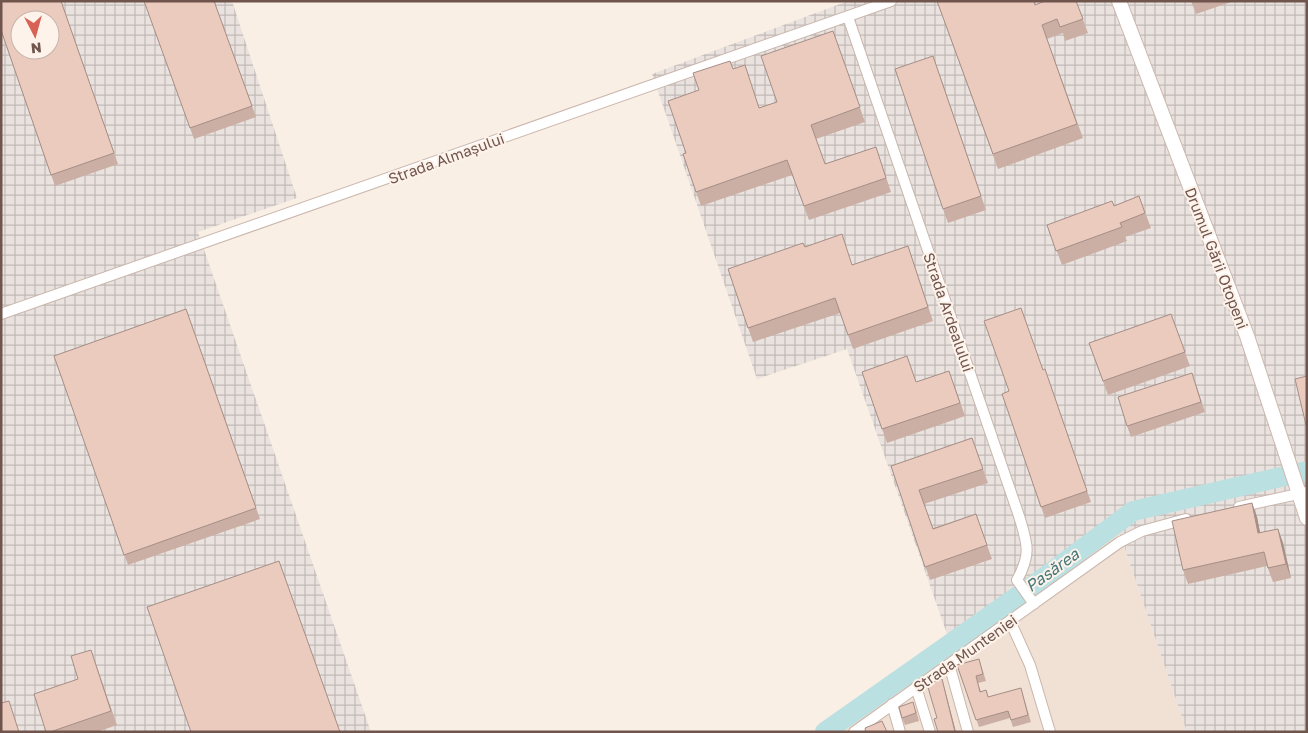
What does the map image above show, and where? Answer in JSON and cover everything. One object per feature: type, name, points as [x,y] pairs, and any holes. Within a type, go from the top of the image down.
[{"type":"main road","name":"Drumul Gării Otopeni","points":[[1119,1],[1247,336],[1287,458],[1303,493],[1307,518]]},
{"type":"street","name":"Strada Almașului","points":[[1,314],[891,1]]},
{"type":"street","name":"Strada Ardealului","points":[[848,17],[1027,543],[1028,557],[1017,580],[1032,601]]},
{"type":"street","points":[[1230,509],[1303,493]]},
{"type":"street","name":"Strada Munteniei","points":[[854,732],[1010,621],[1032,601],[1127,539],[1155,527],[1201,516]]},
{"type":"street","points":[[1010,621],[1030,665],[1050,732]]},
{"type":"street","points":[[949,664],[968,732]]},
{"type":"street","points":[[916,687],[930,732]]},
{"type":"street","points":[[892,704],[900,732]]},
{"type":"shaded area","points":[[1,1],[232,1],[297,198],[198,232],[371,732],[1,732]]},
{"type":"shaded area","points":[[848,1],[1307,1],[1307,732],[1187,732],[1119,531],[1068,570],[953,651],[847,349],[757,379],[652,74]]},
{"type":"shaded area","points":[[1119,531],[1187,732],[840,732],[1068,570]]},
{"type":"building","points":[[1,1],[61,1],[114,153],[51,175],[11,60],[60,60],[60,10],[10,10],[10,56],[1,30]]},
{"type":"building","points":[[144,1],[214,1],[252,106],[190,128]]},
{"type":"building","points":[[937,1],[1034,1],[1035,5],[1045,1],[1076,1],[1083,19],[1060,27],[1057,19],[1042,25],[1077,124],[993,154]]},
{"type":"building","points":[[833,31],[860,107],[811,125],[825,164],[876,147],[886,178],[804,206],[787,160],[696,192],[683,154],[686,153],[668,101],[699,90],[693,73],[730,61],[733,69],[745,65],[759,108],[777,102],[761,56]]},
{"type":"building","points":[[933,56],[981,196],[943,209],[895,69]]},
{"type":"building","points":[[1139,196],[1145,213],[1120,223],[1122,227],[1056,251],[1047,225],[1112,201],[1114,206]]},
{"type":"building","points":[[842,234],[852,265],[908,246],[928,307],[848,335],[835,298],[748,328],[728,269],[803,243],[805,247]]},
{"type":"building","points":[[1021,308],[1043,370],[1045,369],[1087,491],[1041,507],[1002,394],[1009,391],[984,321]]},
{"type":"building","points":[[186,309],[256,508],[124,555],[54,356]]},
{"type":"building","points":[[1171,314],[1185,352],[1103,381],[1089,343]]},
{"type":"building","points":[[907,356],[916,382],[949,371],[960,403],[882,429],[862,372]]},
{"type":"building","points":[[1192,373],[1201,402],[1127,426],[1118,397]]},
{"type":"building","points":[[1307,376],[1307,429],[1295,379]]},
{"type":"building","points":[[972,438],[983,469],[919,490],[933,529],[976,514],[987,545],[925,567],[891,466]]},
{"type":"building","points":[[1252,503],[1258,533],[1278,529],[1286,564],[1268,568],[1264,552],[1183,570],[1172,521]]},
{"type":"building","points":[[279,561],[340,732],[191,732],[147,607]]},
{"type":"building","points":[[91,650],[111,711],[46,732],[34,694],[78,679],[71,656]]},
{"type":"building","points":[[979,659],[983,674],[976,676],[980,692],[986,690],[988,697],[1021,688],[1028,715],[1011,720],[1008,711],[976,720],[957,665]]},
{"type":"building","points":[[942,679],[955,732],[938,732],[934,719],[937,718],[927,684]]},
{"type":"building","points":[[9,701],[19,732],[1,732],[1,703]]},
{"type":"building","points":[[913,702],[916,713],[902,718],[899,707]]},
{"type":"building","points":[[882,721],[887,732],[866,732],[865,728]]},
{"type":"waterway","name":"Pasărea","points":[[825,732],[1038,582],[1133,511],[1307,471]]}]
